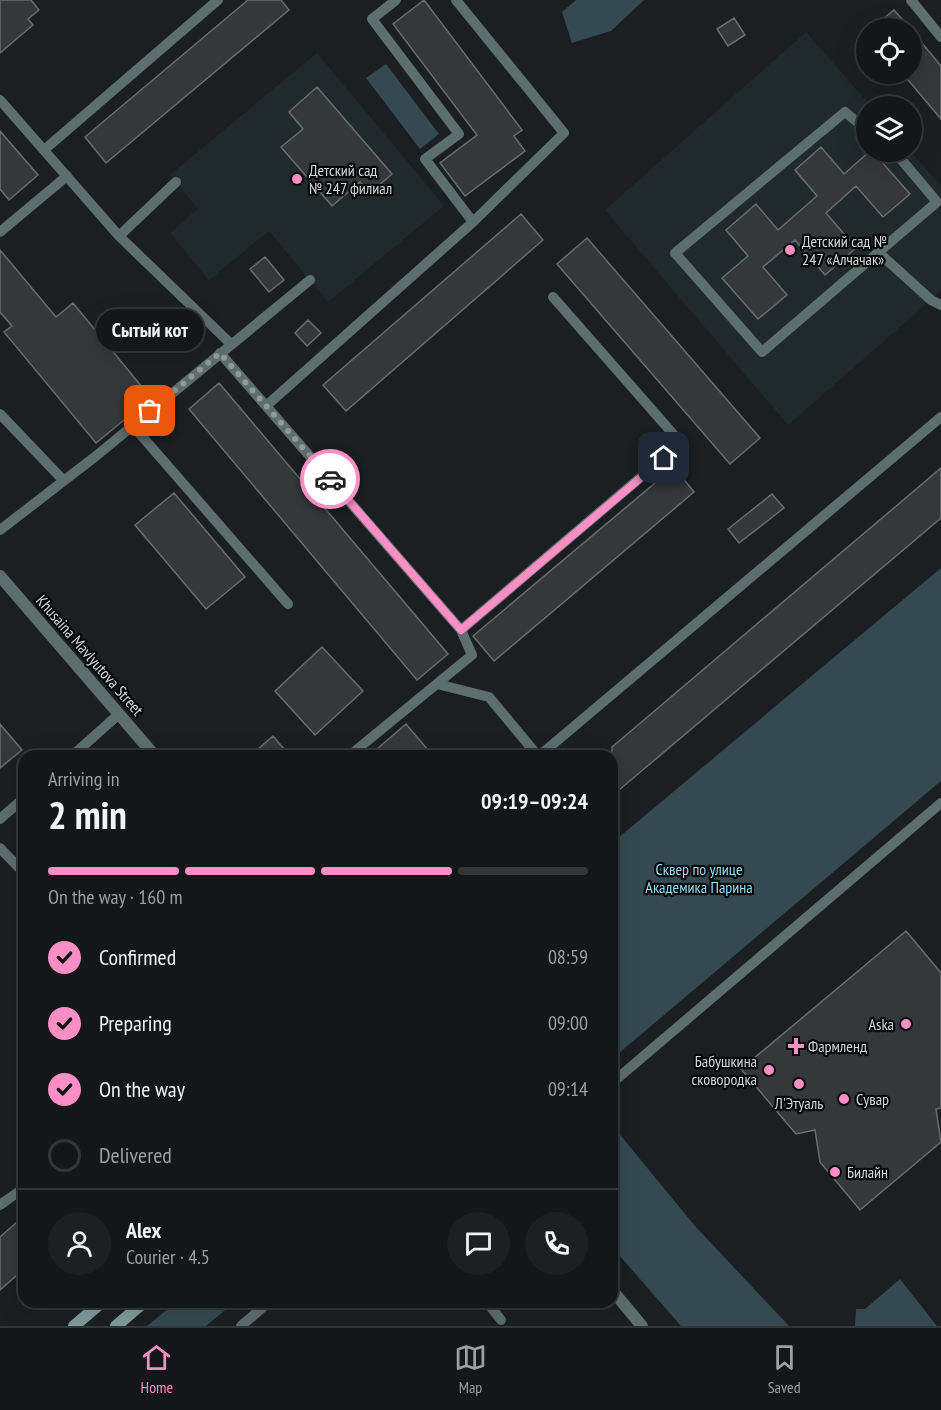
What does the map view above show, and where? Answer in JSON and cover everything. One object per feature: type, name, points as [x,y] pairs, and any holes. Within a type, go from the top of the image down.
[{"type":"main road","points":[[74,1326],[95,1308]]},
{"type":"main road","points":[[116,1326],[137,1308]]},
{"type":"street","name":"Khusaina Mavlyutova Street","points":[[0,576],[150,750]]},
{"type":"street","points":[[618,1297],[642,1326]]},
{"type":"lane","points":[[44,150],[218,0]]},
{"type":"lane","points":[[396,0],[372,19],[459,134],[425,159],[473,222]]},
{"type":"lane","points":[[266,406],[473,222],[564,133],[456,0]]},
{"type":"lane","points":[[910,0],[941,37]]},
{"type":"lane","points":[[0,100],[119,236],[231,344]]},
{"type":"lane","points":[[856,121],[845,112],[675,253],[762,352],[937,202],[903,162]]},
{"type":"lane","points":[[0,232],[67,176]]},
{"type":"lane","points":[[119,236],[176,182]]},
{"type":"lane","points":[[878,252],[931,300],[941,305]]},
{"type":"lane","points":[[0,530],[133,426],[310,280]]},
{"type":"lane","points":[[461,630],[681,443],[553,297]]},
{"type":"lane","points":[[220,353],[461,630],[472,655],[356,750]]},
{"type":"lane","points":[[0,414],[64,481]]},
{"type":"lane","points":[[545,750],[941,417]]},
{"type":"lane","points":[[133,426],[288,604]]},
{"type":"lane","points":[[437,684],[489,697],[533,750]]},
{"type":"lane","points":[[79,750],[119,714]]},
{"type":"lane","points":[[0,819],[18,803]]},
{"type":"lane","points":[[618,1078],[941,803]]},
{"type":"lane","points":[[0,848],[18,867]]},
{"type":"lane","points":[[0,1205],[18,1192]]},
{"type":"lane","points":[[241,1326],[262,1308]]},
{"type":"lane","points":[[492,1308],[501,1320]]},
{"type":"shaded area","name":"Детский сад № 247 «Алчачак»","points":[[806,32],[862,96],[856,96],[856,162],[920,162],[941,186],[941,291],[788,425],[605,210]]},
{"type":"shaded area","name":"Детский сад № 247 филиал","points":[[317,53],[444,206],[328,302],[269,231],[209,280],[170,233],[198,209],[170,175]]},
{"type":"green space","points":[[576,0],[644,0],[611,31],[572,43],[562,12]]},
{"type":"green space","points":[[386,64],[439,134],[420,149],[366,78]]},
{"type":"green space","name":"Сквер по улице Академика Парина","points":[[941,568],[941,781],[618,1054],[618,838]]},
{"type":"green space","points":[[618,1132],[695,1226],[789,1326],[681,1326],[618,1254]]},
{"type":"green space","points":[[900,1279],[937,1326],[855,1326],[856,1309],[865,1309]]},
{"type":"green space","points":[[169,1308],[228,1308],[206,1326],[147,1326]]},
{"type":"building","points":[[0,0],[31,0],[39,10],[28,19],[33,25],[0,53]]},
{"type":"building","points":[[248,0],[281,0],[289,10],[106,163],[85,137]]},
{"type":"building","points":[[424,0],[522,130],[514,136],[525,151],[465,196],[440,163],[477,135],[393,24]]},
{"type":"building","points":[[894,10],[901,18],[884,18]]},
{"type":"building","points":[[734,18],[745,35],[728,46],[717,29]]},
{"type":"building","points":[[922,43],[941,66],[941,119],[911,84],[922,84]]},
{"type":"building","points":[[317,87],[392,174],[370,193],[360,182],[332,206],[281,147],[303,129],[289,112]]},
{"type":"building","points":[[0,131],[38,175],[9,200],[0,189]]},
{"type":"building","points":[[821,147],[844,174],[858,162],[882,162],[910,194],[883,217],[856,186],[826,213],[856,248],[825,275],[795,240],[763,267],[787,295],[758,319],[722,278],[748,256],[726,230],[756,204],[778,230],[817,196],[795,170]]},
{"type":"building","points":[[521,214],[543,240],[346,411],[323,385]]},
{"type":"building","points":[[587,238],[760,438],[730,464],[557,264]]},
{"type":"building","points":[[0,250],[56,317],[73,303],[151,398],[96,443],[4,332],[12,326],[0,312]]},
{"type":"building","points":[[265,257],[284,280],[269,292],[250,269]]},
{"type":"building","points":[[308,320],[321,333],[307,346],[295,333]]},
{"type":"building","points":[[219,383],[448,654],[417,680],[189,409]]},
{"type":"building","points":[[674,467],[694,492],[494,661],[473,636]]},
{"type":"building","points":[[941,468],[941,518],[618,791],[618,750],[612,750],[612,747]]},
{"type":"building","points":[[174,493],[245,577],[206,609],[135,525]]},
{"type":"building","points":[[772,494],[784,508],[739,543],[728,529]]},
{"type":"building","points":[[322,647],[363,691],[315,735],[275,691]]},
{"type":"building","points":[[0,724],[22,750],[18,750],[18,753],[0,768]]},
{"type":"building","points":[[406,724],[428,750],[376,750]]},
{"type":"building","points":[[273,736],[284,749],[283,750],[257,750]]},
{"type":"building","points":[[906,931],[941,973],[941,1108],[936,1109],[941,1142],[860,1210],[820,1162],[815,1130],[796,1134],[741,1069]]},
{"type":"building","points":[[18,1221],[18,1274],[0,1290],[0,1237]]},
{"type":"way so far","points":[[150,411],[220,353],[330,479]]},
{"type":"place","name":"Детский сад № 247 филиал","points":[[297,179]]},
{"type":"place","name":"Детский сад № 247 «Алчачак»","points":[[790,250]]},
{"type":"place","name":"Сытый кот","points":[[150,411]]},
{"type":"place","name":"Aska","points":[[906,1024]]},
{"type":"place","name":"Фармленд","points":[[796,1046]]},
{"type":"place","name":"Бабушкина сковородка","points":[[769,1070]]},
{"type":"place","name":"Л'Этуаль","points":[[799,1084]]},
{"type":"place","name":"Сувар","points":[[844,1099]]},
{"type":"place","name":"Билайн","points":[[835,1172]]},
{"type":"route","points":[[330,479],[461,630],[664,458]]}]
